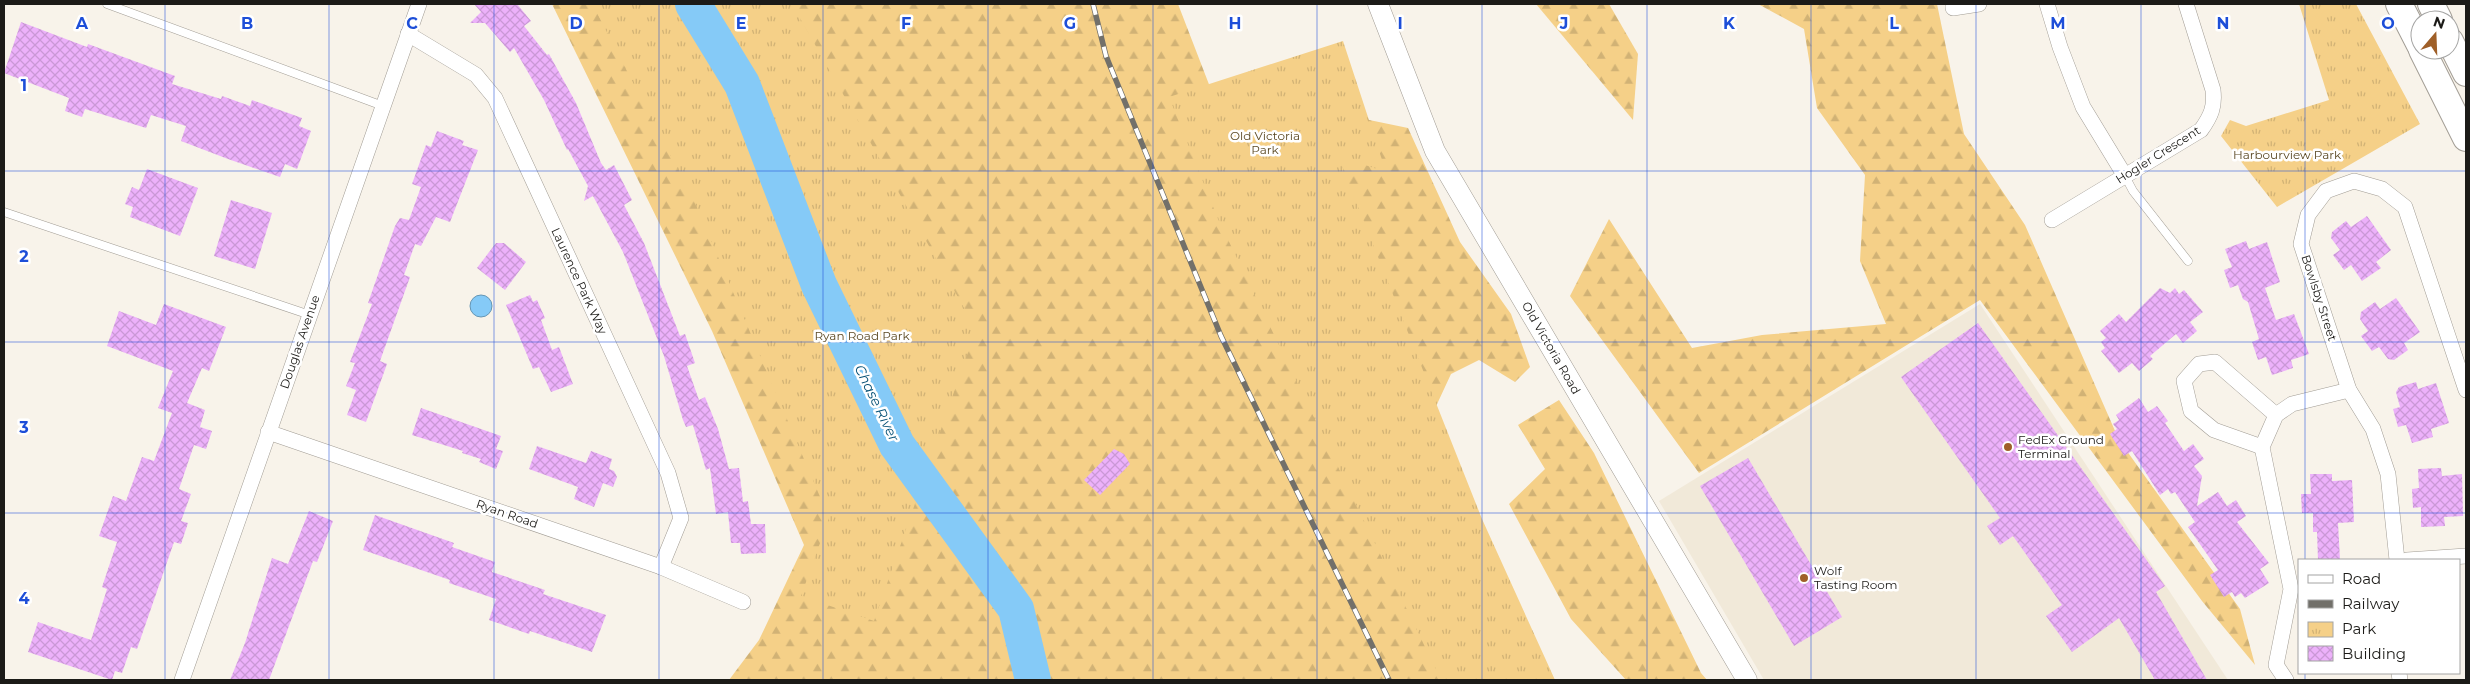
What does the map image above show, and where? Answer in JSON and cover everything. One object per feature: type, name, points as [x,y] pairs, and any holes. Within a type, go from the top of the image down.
[{"type":"highway","points":[[2399,4],[2410,25]]},
{"type":"highway","points":[[2427,60],[2466,138]]},
{"type":"highway","points":[[2460,60],[2466,73]]},
{"type":"street","name":"Douglas Avenue","points":[[182,680],[419,4]]},
{"type":"street","name":"Old Victoria Road","points":[[1378,4],[1435,151],[1747,680]]},
{"type":"street","points":[[1953,8],[1979,4]]},
{"type":"street","points":[[2047,4],[2060,47],[2084,107],[2125,176]]},
{"type":"street","name":"Hogler Crescent","points":[[2052,220],[2201,130],[2212,116],[2215,104],[2214,90],[2186,4]]},
{"type":"street","name":"Laurence Park Way","points":[[408,34],[476,75],[495,98],[668,473],[681,518],[661,567]]},
{"type":"street","name":"Bowlsby Street","points":[[2397,559],[2388,474],[2373,429],[2349,390],[2301,244],[2308,214],[2326,191],[2354,181],[2382,189],[2405,207],[2466,390]]},
{"type":"street","points":[[2262,447],[2214,430],[2191,411],[2184,382],[2200,364],[2215,362],[2276,415]]},
{"type":"street","points":[[2286,680],[2276,664],[2291,589],[2262,447],[2276,415],[2292,404],[2349,390]]},
{"type":"street","name":"Ryan Road","points":[[268,432],[661,567],[742,602]]},
{"type":"street","points":[[2422,559],[2466,556]]},
{"type":"lane","points":[[106,4],[383,106]]},
{"type":"lane","points":[[2125,176],[2133,191],[2188,261]]},
{"type":"lane","points":[[4,212],[310,314]]},
{"type":"shaded area","points":[[1980,304],[2228,680],[1764,680],[1659,501]]},
{"type":"green space","points":[[552,4],[1178,4],[1210,87],[1408,128],[1460,242],[1511,314],[1530,367],[1515,382],[1479,360],[1451,374],[1419,443],[1526,680],[729,680],[759,640],[804,545],[712,331]]},
{"type":"green space","name":"Ryan Road Park","points":[[586,4],[792,4],[976,329],[874,621],[801,596],[829,518],[696,205],[597,13]]},
{"type":"green space","points":[[1536,4],[1609,4],[1638,54],[1633,120]]},
{"type":"green space","points":[[1758,4],[1937,4],[1964,134],[2025,225],[2119,440],[2240,609],[2255,665],[2202,601],[1980,300],[1699,473],[1570,296],[1609,219],[1692,348],[1762,335],[1886,324],[1860,261],[1865,175],[1817,108],[1804,29]]},
{"type":"green space","name":"Harbourview Park","points":[[2299,4],[2356,4],[2420,124],[2277,207],[2221,136],[2230,120],[2246,126],[2329,100]]},
{"type":"green space","name":"Old Victoria Park","points":[[1343,41],[1386,172],[1338,156],[1482,519],[1555,680],[1441,680],[1218,219],[1169,97]]},
{"type":"green space","points":[[1559,400],[1594,453],[1701,673],[1707,680],[1626,680],[1571,619],[1509,504],[1545,469],[1518,425]]},
{"type":"water","points":[[477,295],[485,295],[492,302],[492,310],[485,317],[477,317],[470,310],[470,302]]},
{"type":"building","points":[[474,4],[517,4],[531,21],[524,26],[547,55],[549,54],[576,103],[601,163],[606,170],[614,165],[632,200],[624,205],[644,243],[680,336],[685,334],[695,363],[687,366],[699,400],[705,397],[718,429],[729,469],[739,468],[743,502],[748,501],[751,524],[765,524],[766,553],[741,554],[740,543],[731,543],[728,512],[716,514],[710,468],[706,470],[693,425],[686,427],[683,420],[664,356],[623,252],[593,196],[584,201],[588,186],[567,150],[544,100],[514,48],[510,52],[485,23],[470,23],[481,12]]},
{"type":"building","points":[[21,22],[87,47],[88,44],[175,76],[172,84],[221,99],[222,96],[250,106],[252,100],[302,118],[299,126],[311,131],[297,169],[285,164],[280,177],[228,159],[181,141],[186,126],[151,115],[146,128],[85,109],[82,117],[65,111],[69,98],[4,73]]},
{"type":"building","points":[[437,131],[464,141],[462,145],[478,150],[450,222],[436,217],[421,246],[415,244],[404,275],[410,277],[380,361],[387,364],[366,422],[347,415],[356,390],[346,386],[355,363],[350,362],[372,304],[368,303],[395,226],[400,218],[409,220],[421,187],[412,184],[426,145],[431,147]]},
{"type":"building","points":[[147,169],[198,188],[180,236],[130,217],[133,207],[125,204],[132,187],[139,190]]},
{"type":"building","points":[[231,200],[272,213],[255,269],[214,256]]},
{"type":"building","points":[[2367,216],[2391,250],[2376,262],[2381,268],[2362,281],[2351,265],[2344,270],[2333,255],[2340,250],[2331,238],[2332,232],[2346,221],[2351,227]]},
{"type":"building","points":[[2246,241],[2249,249],[2267,242],[2280,282],[2265,288],[2276,320],[2294,314],[2309,354],[2291,360],[2293,368],[2272,375],[2266,357],[2258,360],[2252,342],[2259,339],[2248,302],[2243,299],[2238,285],[2230,288],[2224,270],[2232,267],[2225,249]]},
{"type":"building","points":[[496,243],[504,243],[526,262],[505,290],[477,268]]},
{"type":"building","points":[[2160,288],[2170,293],[2175,288],[2179,294],[2184,290],[2203,312],[2190,322],[2197,331],[2183,343],[2176,334],[2150,356],[2153,359],[2139,371],[2132,363],[2119,373],[2101,351],[2105,348],[2101,342],[2106,338],[2100,331],[2119,314],[2126,322]]},
{"type":"building","points":[[530,295],[533,302],[537,300],[545,318],[541,320],[552,350],[559,347],[573,384],[551,392],[539,367],[533,369],[506,305]]},
{"type":"building","points":[[2396,298],[2420,332],[2404,343],[2408,350],[2394,360],[2388,359],[2379,347],[2372,351],[2361,336],[2368,331],[2360,319],[2361,312],[2375,302],[2380,309]]},
{"type":"building","points":[[164,304],[226,327],[209,371],[202,368],[187,403],[205,410],[200,427],[212,431],[206,449],[194,445],[179,489],[191,494],[181,521],[188,523],[181,544],[174,542],[137,649],[131,647],[122,673],[115,671],[112,680],[28,652],[38,622],[91,640],[107,589],[102,587],[117,542],[99,536],[113,496],[126,501],[142,457],[154,461],[172,413],[158,408],[173,371],[107,346],[119,311],[156,325]]},
{"type":"building","name":"FedEx Ground Terminal","points":[[1978,323],[2165,586],[2156,592],[2207,680],[2155,680],[2119,618],[2072,652],[2046,616],[2062,605],[2013,536],[2000,545],[1987,526],[2000,518],[1901,377]]},
{"type":"building","points":[[2416,382],[2418,389],[2436,383],[2449,423],[2431,429],[2433,437],[2412,443],[2406,425],[2398,427],[2393,409],[2400,407],[2396,392],[2399,387]]},
{"type":"building","points":[[2139,398],[2148,412],[2157,406],[2168,421],[2165,423],[2184,451],[2193,444],[2204,459],[2194,466],[2202,476],[2197,506],[2218,492],[2227,506],[2236,500],[2246,516],[2237,522],[2269,563],[2260,569],[2269,583],[2245,598],[2241,593],[2235,597],[2232,592],[2224,597],[2210,575],[2218,570],[2188,527],[2195,522],[2175,492],[2171,494],[2168,489],[2160,495],[2132,451],[2124,456],[2110,434],[2117,429],[2113,424],[2119,420],[2116,415]]},
{"type":"building","points":[[421,408],[501,436],[496,449],[503,451],[496,469],[479,462],[481,459],[462,453],[463,451],[412,435]]},
{"type":"building","points":[[537,446],[586,463],[591,451],[612,459],[609,469],[614,471],[617,477],[613,487],[603,483],[594,507],[574,499],[578,487],[529,469]]},
{"type":"building","points":[[1114,449],[1124,454],[1130,464],[1100,495],[1084,480]]},
{"type":"building","points":[[1748,458],[1842,617],[1794,646],[1700,486]]},
{"type":"building","points":[[2441,468],[2442,476],[2462,474],[2463,516],[2444,517],[2445,526],[2421,527],[2421,507],[2413,508],[2412,489],[2419,488],[2418,469]]},
{"type":"building","points":[[2310,474],[2332,474],[2332,481],[2352,480],[2354,522],[2338,523],[2340,559],[2318,559],[2317,532],[2313,532],[2313,513],[2302,513],[2301,494],[2311,494]]},
{"type":"building","points":[[309,511],[333,521],[317,562],[313,561],[269,680],[230,680],[245,643],[272,558],[288,564]]},
{"type":"building","points":[[375,515],[454,543],[452,547],[495,562],[492,572],[545,590],[543,594],[606,615],[592,652],[530,631],[529,634],[489,620],[496,599],[449,583],[450,580],[363,550]]},
{"type":"waterway","name":"Chase River","points":[[693,4],[742,84],[819,285],[897,445],[1016,609],[1033,680]]},
{"type":"railway","points":[[1093,4],[1106,56],[1221,336],[1389,680]]},
{"type":"place","name":"FedEx Ground Terminal","points":[[2008,447]]},
{"type":"place","name":"Wolf Tasting Room","points":[[1804,578]]}]
